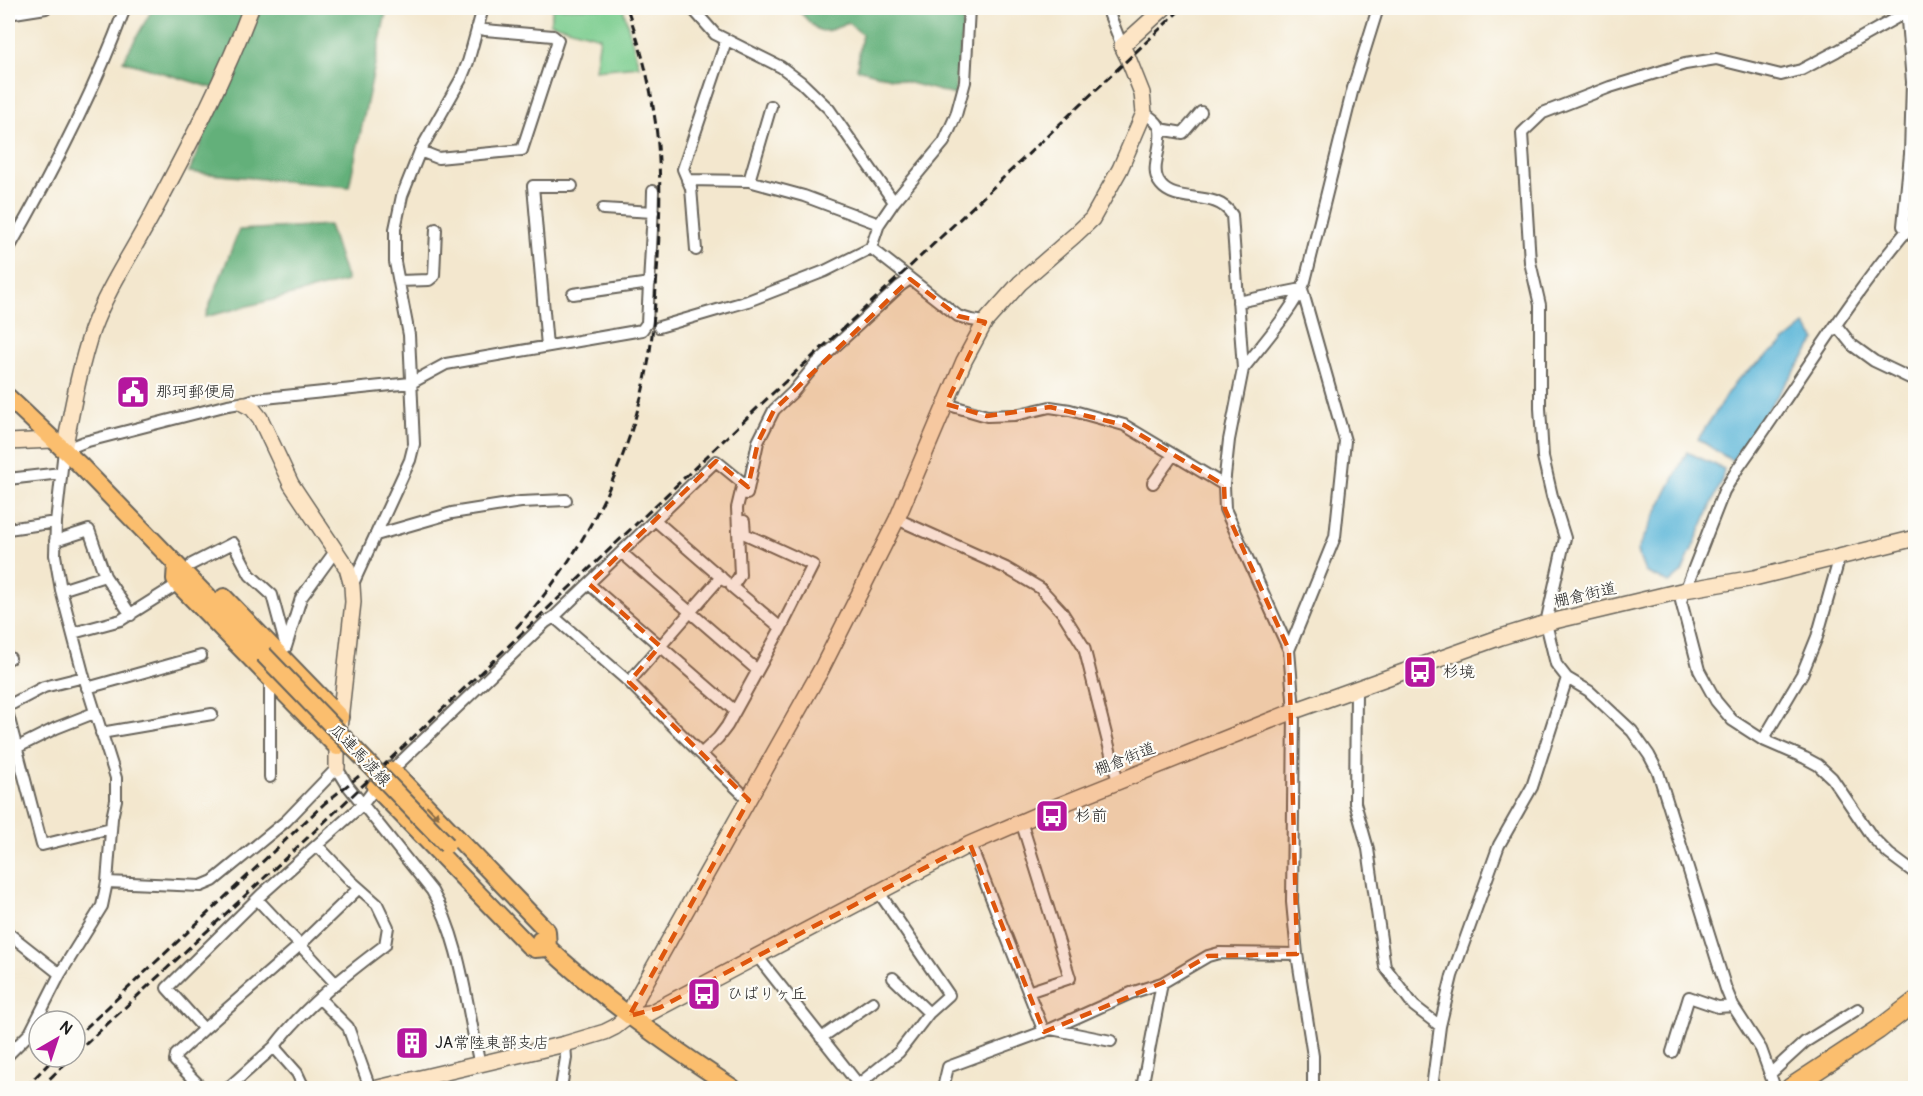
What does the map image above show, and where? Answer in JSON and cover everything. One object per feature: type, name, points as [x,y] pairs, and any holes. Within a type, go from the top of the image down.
[{"type":"highway","points":[[1790,1089],[1878,1030],[1916,1001]]},
{"type":"highway","points":[[1813,1089],[1916,1016]]},
{"type":"main road","name":"瓜連馬渡線","points":[[8,397],[184,564],[262,654],[548,948],[629,1016],[733,1089]]},
{"type":"main road","points":[[337,747],[178,584],[174,572],[184,564],[285,653],[340,717]]},
{"type":"main road","points":[[375,787],[529,946],[535,949],[548,948],[547,931],[392,770]]},
{"type":"street","points":[[8,14],[46,8]]},
{"type":"street","points":[[8,250],[42,190],[83,108],[124,8]]},
{"type":"street","points":[[8,1055],[30,1033],[60,974],[102,906],[107,882],[111,828],[116,800],[116,778],[86,683],[61,590],[55,555],[61,473],[59,445],[92,329],[233,56],[251,8]]},
{"type":"street","points":[[352,586],[410,460],[414,444],[409,335],[395,262],[395,229],[402,196],[420,151],[468,62],[483,8]]},
{"type":"street","points":[[692,8],[715,34],[767,58],[819,99],[829,109],[894,202]]},
{"type":"street","points":[[659,327],[748,301],[825,271],[872,248],[879,224],[894,202],[944,142],[956,115],[965,82],[969,8]]},
{"type":"street","points":[[629,1016],[634,1001],[822,668],[897,519],[964,361],[985,322],[1020,283],[1092,219],[1120,169],[1144,113],[1142,93],[1107,8]]},
{"type":"street","points":[[1122,46],[1164,8]]},
{"type":"street","points":[[1243,369],[1302,289],[1353,88],[1378,8]]},
{"type":"street","points":[[1775,1089],[1761,1049],[1733,1006],[1658,772],[1632,731],[1589,691],[1567,678],[1556,664],[1546,623],[1565,538],[1543,457],[1540,408],[1540,305],[1530,262],[1522,133],[1543,113],[1610,87],[1685,64],[1716,59],[1781,75],[1801,70],[1838,51],[1908,9],[1912,82],[1910,154],[1903,226],[1907,230]]},
{"type":"street","points":[[420,151],[438,158],[522,150],[558,40],[553,36],[477,28]]},
{"type":"street","points":[[696,250],[691,188],[683,169],[726,41]]},
{"type":"street","points":[[749,181],[771,106]]},
{"type":"street","points":[[1160,129],[1183,133],[1201,112]]},
{"type":"street","points":[[1144,113],[1155,121],[1160,129],[1155,173],[1163,188],[1172,193],[1218,202],[1227,207],[1232,215],[1243,369],[1229,440],[1224,485],[1225,509],[1289,650],[1294,711],[1292,902],[1297,954],[1313,1056],[1313,1089]]},
{"type":"street","points":[[687,180],[749,181],[804,196],[879,224]]},
{"type":"street","points":[[547,346],[533,186],[572,186]]},
{"type":"street","points":[[244,404],[255,399],[411,383],[446,364],[642,330],[647,323],[653,191]]},
{"type":"street","points":[[603,209],[653,212]]},
{"type":"street","points":[[1916,220],[1836,325],[1738,468],[1724,491],[1681,601],[1699,670],[1706,686],[1732,720],[1763,740],[1818,765],[1832,778],[1872,837],[1888,854],[1916,873]]},
{"type":"street","points":[[399,281],[429,280],[434,276],[436,229]]},
{"type":"street","points":[[872,248],[958,316],[985,322]]},
{"type":"street","points":[[701,754],[718,738],[735,711],[813,565],[745,534],[743,510],[758,442],[774,410],[793,392],[816,364],[910,279]]},
{"type":"street","points":[[573,294],[650,283]]},
{"type":"street","points":[[1238,302],[1302,289]]},
{"type":"street","points":[[1289,650],[1335,537],[1345,441],[1302,289]]},
{"type":"street","points":[[1836,325],[1852,345],[1874,361],[1916,381]]},
{"type":"street","points":[[8,442],[59,445],[84,442],[239,402],[252,408],[260,418],[291,484],[347,568],[352,586],[351,622],[337,747],[337,768],[348,786],[432,891],[443,909],[458,961],[480,1065]]},
{"type":"street","points":[[946,404],[987,416],[1015,415],[1050,407],[1070,410],[1124,425],[1224,485]]},
{"type":"street","points":[[1153,483],[1173,454]]},
{"type":"street","points":[[204,1029],[167,988],[257,899],[363,804],[375,787],[392,770],[546,622],[656,521],[716,460],[743,483],[736,508],[740,575],[732,587]]},
{"type":"street","points":[[8,480],[61,473]]},
{"type":"street","points":[[376,535],[452,513],[521,502],[566,500]]},
{"type":"street","points":[[897,519],[1006,568],[1040,588],[1062,612],[1084,647],[1118,782]]},
{"type":"street","points":[[656,521],[781,628]]},
{"type":"street","points":[[8,529],[56,522]]},
{"type":"street","points":[[55,541],[88,530],[105,576],[131,615]]},
{"type":"street","name":"棚倉街道","points":[[378,1089],[566,1044],[604,1032],[629,1016],[650,1013],[878,891],[1021,821],[1294,711],[1501,636],[1685,590],[1754,578],[1916,538]]},
{"type":"street","points":[[184,564],[233,543],[250,575],[272,595],[285,653]]},
{"type":"street","points":[[285,653],[301,598],[336,550]]},
{"type":"street","points":[[622,553],[757,670]]},
{"type":"street","points":[[1763,740],[1802,674],[1817,637],[1838,563],[1836,558]]},
{"type":"street","points":[[61,590],[105,576]]},
{"type":"street","points":[[629,682],[721,577]]},
{"type":"street","points":[[73,633],[121,620],[178,584]]},
{"type":"street","points":[[589,584],[735,711]]},
{"type":"street","points":[[554,617],[629,682],[749,800]]},
{"type":"street","points":[[8,705],[44,687],[86,683],[201,656]]},
{"type":"street","points":[[1432,1089],[1440,1026],[1452,976],[1499,845],[1532,787],[1567,678]]},
{"type":"street","points":[[270,679],[270,777]]},
{"type":"street","points":[[1356,690],[1355,803],[1368,849],[1385,967],[1414,1006],[1440,1026]]},
{"type":"street","points":[[11,751],[94,712]]},
{"type":"street","points":[[101,733],[212,714]]},
{"type":"street","points":[[8,715],[11,751],[42,845],[111,828]]},
{"type":"street","points":[[107,882],[201,886],[213,881],[286,821],[337,768]]},
{"type":"street","points":[[1021,821],[1070,978],[1028,992]]},
{"type":"street","points":[[970,844],[1028,992],[1047,1031]]},
{"type":"street","points":[[228,1089],[274,1047],[285,1032],[336,984],[385,945],[388,927],[377,904],[317,845]]},
{"type":"street","points":[[202,1089],[175,1062],[176,1055],[300,945],[359,888]]},
{"type":"street","points":[[757,956],[856,1087],[899,1052],[929,1013],[949,995],[878,891]]},
{"type":"street","points":[[257,899],[336,984]]},
{"type":"street","points":[[8,933],[60,974]]},
{"type":"street","points":[[943,1089],[948,1067],[1047,1031],[1131,993],[1162,983],[1208,956],[1219,953],[1297,954]]},
{"type":"street","points":[[893,978],[929,1013]]},
{"type":"street","points":[[1142,1089],[1162,983]]},
{"type":"street","points":[[1672,1052],[1689,997],[1718,1007],[1733,1006]]},
{"type":"street","points":[[320,999],[348,1028],[370,1089]]},
{"type":"street","points":[[821,1038],[873,1002]]},
{"type":"street","points":[[1770,1074],[1805,1042],[1858,1009]]},
{"type":"street","points":[[1047,1031],[1111,1041]]},
{"type":"street","points":[[561,1089],[566,1044]]},
{"type":"street","points":[[274,1047],[297,1073],[304,1089]]},
{"type":"highlighted area","points":[[910,279],[958,316],[985,322],[946,404],[987,416],[1050,407],[1124,425],[1224,485],[1225,509],[1289,650],[1297,954],[1208,956],[1162,983],[1044,1032],[970,844],[659,1008],[629,1016],[749,800],[629,682],[660,646],[589,584],[716,461],[748,487],[758,442],[774,410]]},
{"type":"green space","points":[[153,8],[387,8],[349,187],[189,172],[223,91],[123,61]]},
{"type":"green space","points":[[553,8],[623,8],[639,66],[595,70],[600,37],[550,23]]},
{"type":"green space","points":[[796,8],[965,8],[955,95],[857,69],[862,34],[848,23],[830,30],[819,30]]},
{"type":"green space","points":[[329,225],[347,281],[205,317],[239,230]]},
{"type":"water","points":[[1805,325],[1816,340],[1732,461],[1698,439],[1736,381]]},
{"type":"water","points":[[1687,452],[1724,469],[1721,483],[1682,572],[1669,583],[1645,572],[1637,551]]},
{"type":"railway","points":[[516,628],[559,575],[595,517],[610,486],[634,422],[649,357],[658,258],[660,204],[657,131],[649,86],[627,8]]},
{"type":"railway","points":[[87,1043],[334,813],[774,392],[1182,8]]},
{"type":"railway","points":[[87,1027],[325,803],[359,776]]},
{"type":"railway","points":[[25,1088],[43,1069]]},
{"type":"railway","points":[[40,1088],[60,1069]]},
{"type":"place","name":"那珂郵便局","points":[[133,392]]},
{"type":"place","name":"杉境","points":[[1420,672]]},
{"type":"place","name":"杉前","points":[[1052,816]]},
{"type":"place","name":"ひばりヶ丘","points":[[704,994]]},
{"type":"place","name":"JA常陸東部支店","points":[[412,1043]]}]
